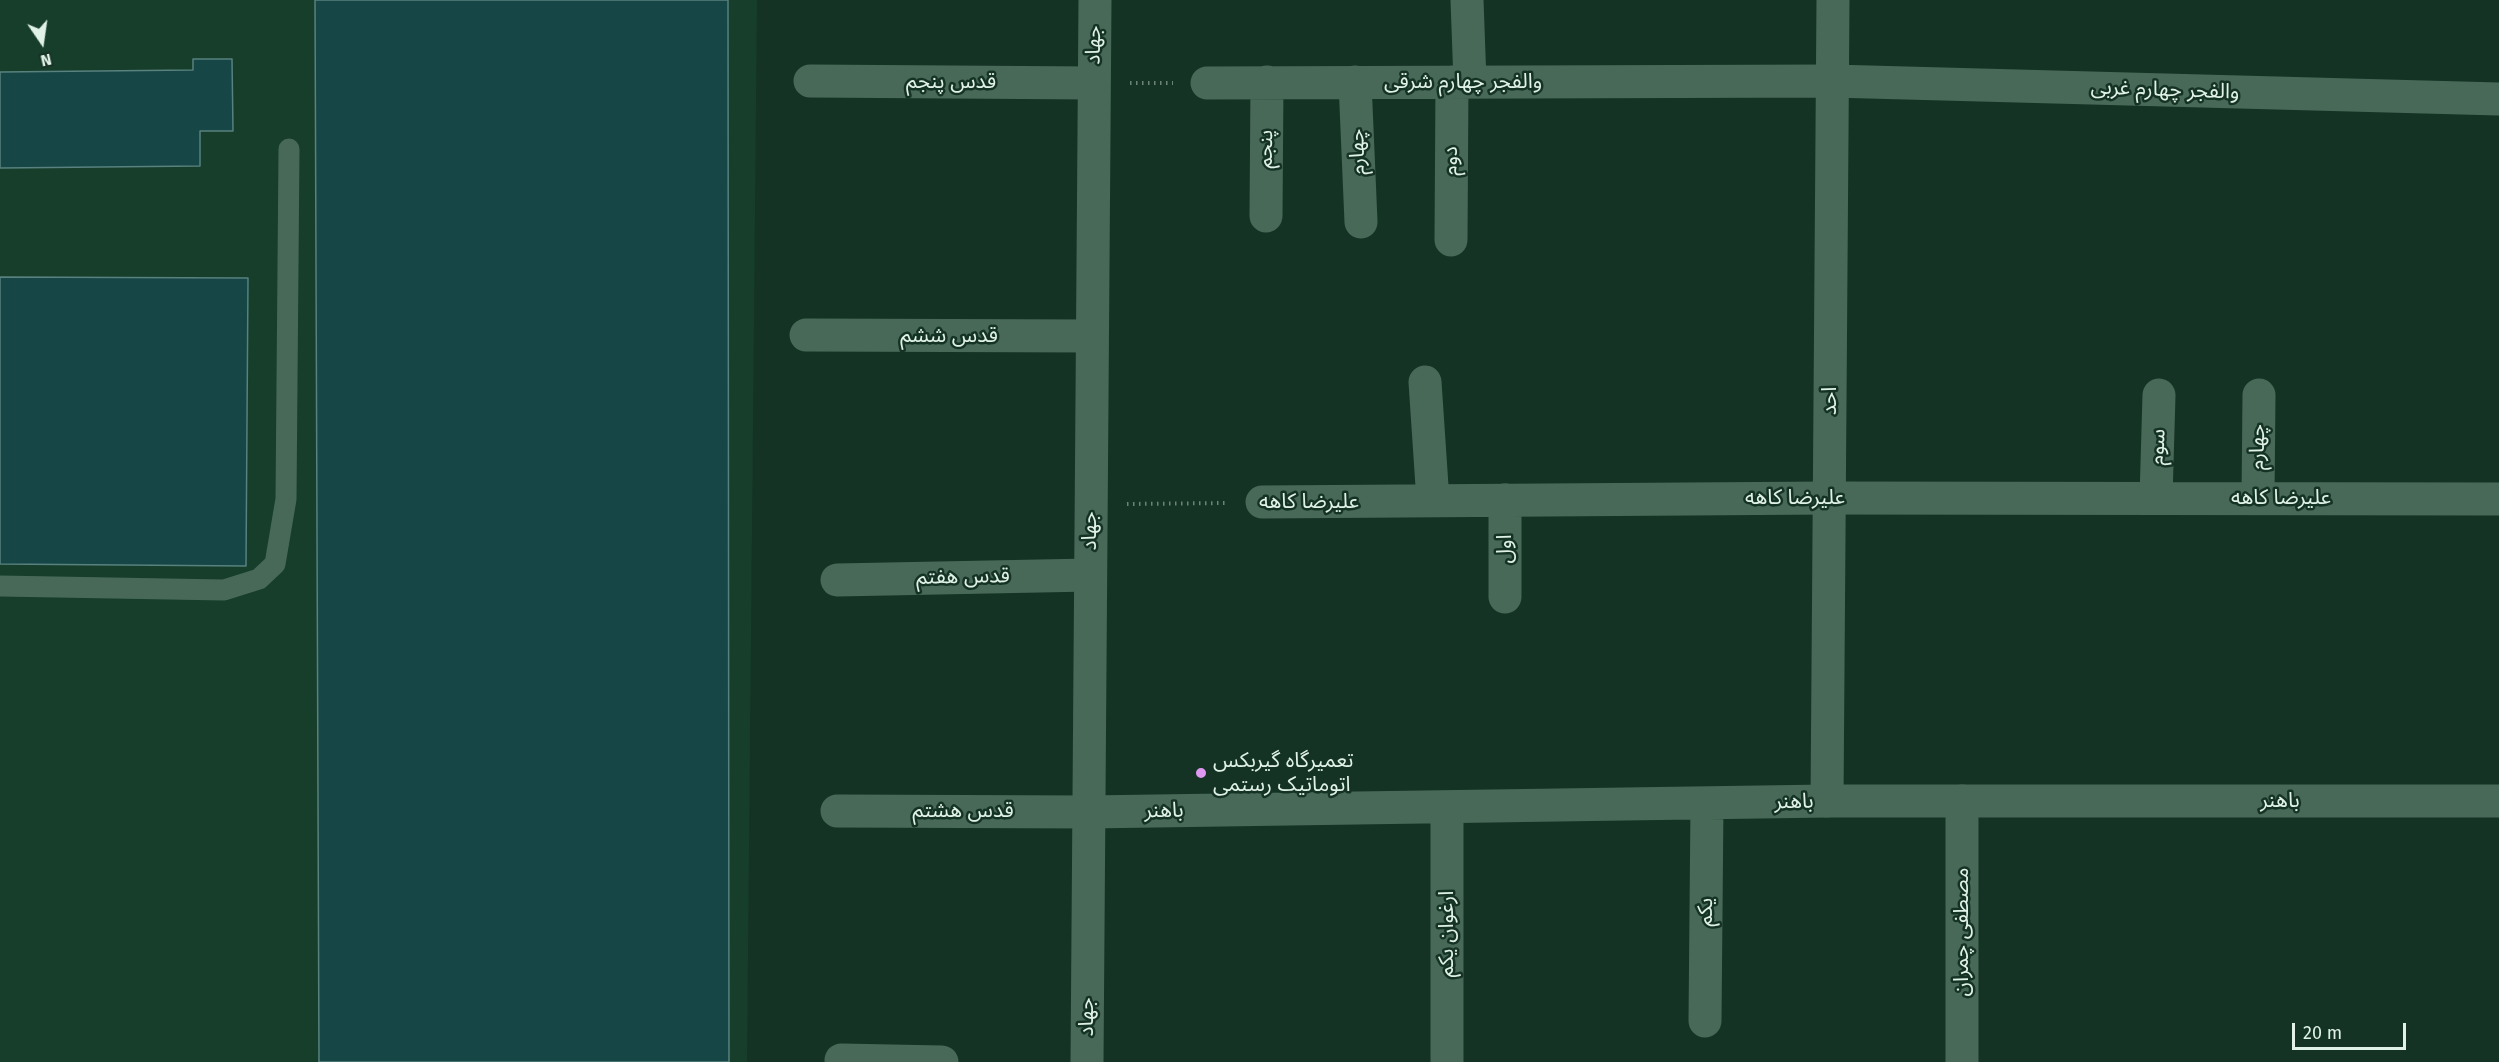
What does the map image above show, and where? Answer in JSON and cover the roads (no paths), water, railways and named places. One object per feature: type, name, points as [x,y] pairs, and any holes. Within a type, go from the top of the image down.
[{"type":"street","name":"جهاد","points":[[1087,1062],[1095,0]]},
{"type":"street","points":[[1461,82],[1467,0]]},
{"type":"street","name":"احد","points":[[1827,801],[1833,0]]},
{"type":"street","name":"قدس پنجم","points":[[810,81],[1093,83]]},
{"type":"street","name":"والفجر چهارم شرقی","points":[[1206,83],[1832,81]]},
{"type":"street","name":"والفجر چهارم غربی","points":[[1832,81],[2499,99]]},
{"type":"street","name":"پنجم","points":[[1266,216],[1267,82]]},
{"type":"street","name":"چهارم","points":[[1355,82],[1360,222]]},
{"type":"street","name":"دوم","points":[[1451,240],[1461,82]]},
{"type":"street","name":"قدس ششم","points":[[806,336],[1092,336]]},
{"type":"street","points":[[1425,382],[1433,501]]},
{"type":"street","name":"سوم","points":[[2156,498],[2159,395]]},
{"type":"street","name":"چهارم","points":[[2258,498],[2259,395]]},
{"type":"street","name":"علیرضا کاهه","points":[[1262,502],[1829,498],[2499,498]]},
{"type":"street","name":"اول","points":[[1504,500],[1505,597]]},
{"type":"street","name":"قدس هفتم","points":[[837,580],[1090,575]]},
{"type":"street","name":"باهنر","points":[[1088,812],[1827,801],[2499,801]]},
{"type":"street","name":"مصطفی چمران","points":[[1962,801],[1962,1062]]},
{"type":"street","name":"یکم","points":[[1705,1021],[1707,803]]},
{"type":"street","name":"ارغوان یکم","points":[[1447,807],[1447,1062]]},
{"type":"street","name":"قدس هشتم","points":[[837,811],[1088,812]]},
{"type":"street","points":[[841,1060],[942,1062]]},
{"type":"lane","points":[[0,586],[224,590],[259,579],[275,564],[286,499],[289,149]]},
{"type":"place","name":"تعمیرگاه گیربکس اتوماتیک رستمی","points":[[1201,773]]}]
